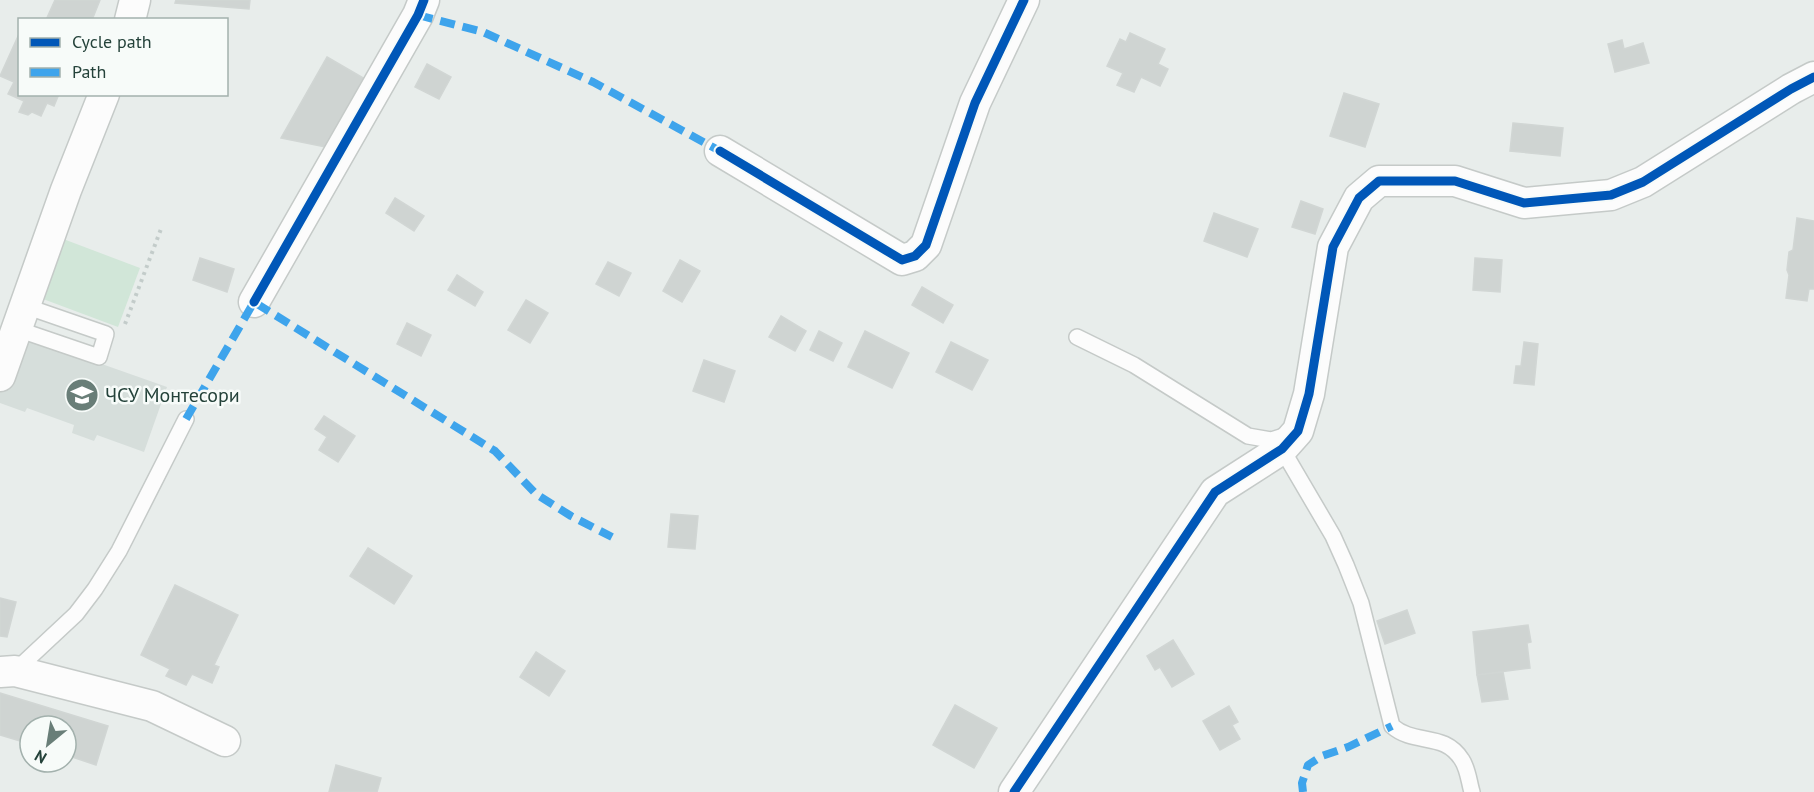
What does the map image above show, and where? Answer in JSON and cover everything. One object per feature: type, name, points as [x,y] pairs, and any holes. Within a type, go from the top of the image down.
[{"type":"street","points":[[130,18],[135,0]]},
{"type":"street","points":[[254,302],[424,0]]},
{"type":"street","points":[[720,151],[902,260],[915,256],[926,245],[975,104],[1024,0]]},
{"type":"street","points":[[1014,792],[1215,492],[1290,440],[1309,394],[1333,247],[1359,198],[1379,181],[1455,181],[1524,203],[1611,195],[1643,182],[1791,89],[1814,77]]},
{"type":"street","points":[[0,376],[66,190],[103,96]]},
{"type":"street","points":[[7,672],[152,706],[225,741]]},
{"type":"lane","points":[[21,317],[106,334],[99,357],[21,317]]},
{"type":"lane","points":[[1077,337],[1134,365],[1248,436],[1271,440],[1290,440],[1361,603],[1392,726],[1401,734],[1444,742],[1455,751],[1464,762],[1472,792]]},
{"type":"lane","points":[[7,672],[76,614],[95,589],[119,551],[186,420]]},
{"type":"path","points":[[121,333],[161,229]]},
{"type":"shaded area","name":"ЧСУ Монтесори","points":[[14,333],[167,387],[144,452],[97,435],[94,441],[72,433],[74,425],[27,408],[25,412],[0,403],[0,374]]},
{"type":"green space","points":[[58,237],[140,268],[118,327],[35,296]]},
{"type":"building","points":[[55,0],[100,0],[93,18],[47,18]]},
{"type":"building","points":[[176,0],[250,0],[249,9],[175,3]]},
{"type":"building","points":[[1130,33],[1165,49],[1158,64],[1168,69],[1160,86],[1141,77],[1134,92],[1117,85],[1123,73],[1107,66],[1120,39],[1126,42]]},
{"type":"building","points":[[18,36],[18,96],[58,96],[54,106],[47,103],[41,116],[32,112],[28,115],[19,112],[24,101],[8,94],[14,82],[0,76]]},
{"type":"building","points":[[1622,40],[1624,49],[1643,43],[1649,63],[1615,72],[1608,44]]},
{"type":"building","points":[[327,57],[372,83],[335,149],[281,138]]},
{"type":"building","points":[[427,64],[451,77],[439,99],[415,87]]},
{"type":"building","points":[[1344,93],[1379,104],[1365,147],[1330,136]]},
{"type":"building","points":[[1513,123],[1563,128],[1560,156],[1510,151]]},
{"type":"building","points":[[395,198],[424,216],[414,231],[386,213]]},
{"type":"building","points":[[1301,201],[1323,209],[1315,234],[1292,227]]},
{"type":"building","points":[[1214,213],[1258,229],[1247,257],[1204,241]]},
{"type":"building","points":[[1797,218],[1814,221],[1814,289],[1809,289],[1807,301],[1786,298],[1789,252],[1793,250]]},
{"type":"building","points":[[200,258],[234,269],[227,292],[193,280]]},
{"type":"building","points":[[1475,258],[1502,260],[1500,292],[1473,290]]},
{"type":"building","points":[[680,260],[700,271],[682,302],[663,291]]},
{"type":"building","points":[[608,262],[631,273],[619,296],[596,284]]},
{"type":"building","points":[[457,275],[483,292],[475,306],[448,290]]},
{"type":"building","points":[[922,287],[953,305],[943,323],[912,305]]},
{"type":"building","points":[[526,300],[548,313],[530,343],[508,330]]},
{"type":"building","points":[[781,316],[806,331],[795,351],[769,337]]},
{"type":"building","points":[[407,323],[431,335],[421,356],[397,344]]},
{"type":"building","points":[[819,331],[842,343],[833,361],[810,350]]},
{"type":"building","points":[[865,331],[909,353],[892,388],[848,367]]},
{"type":"building","points":[[951,342],[988,360],[972,390],[936,372]]},
{"type":"building","points":[[1524,342],[1538,344],[1534,385],[1514,383],[1516,366],[1521,366]]},
{"type":"building","points":[[704,360],[735,371],[724,402],[693,391]]},
{"type":"building","points":[[324,416],[355,436],[338,462],[319,450],[327,437],[315,429]]},
{"type":"building","points":[[671,514],[698,516],[695,549],[668,547]]},
{"type":"building","points":[[368,548],[412,576],[394,604],[350,576]]},
{"type":"building","points":[[175,585],[238,615],[214,665],[219,667],[212,683],[192,674],[186,685],[166,676],[170,669],[141,655]]},
{"type":"building","points":[[0,598],[16,602],[7,637],[0,636]]},
{"type":"building","points":[[1407,610],[1415,633],[1385,644],[1377,621]]},
{"type":"building","points":[[1528,625],[1531,642],[1527,643],[1530,668],[1477,675],[1473,632]]},
{"type":"building","points":[[1173,640],[1194,674],[1172,687],[1160,667],[1155,670],[1147,656]]},
{"type":"building","points":[[536,652],[565,671],[549,696],[520,677]]},
{"type":"building","points":[[1503,672],[1508,699],[1482,702],[1477,675]]},
{"type":"building","points":[[0,693],[69,714],[18,714],[18,740],[0,735]]},
{"type":"building","points":[[955,705],[997,728],[974,768],[933,745]]},
{"type":"building","points":[[1229,706],[1238,722],[1232,725],[1240,739],[1220,750],[1203,721]]},
{"type":"building","points":[[78,717],[108,726],[96,765],[78,759]]},
{"type":"building","points":[[336,765],[381,778],[377,792],[329,792]]},
{"type":"marked path","points":[[418,15],[483,32],[593,82],[720,151]]},
{"type":"marked path","points":[[186,419],[254,302],[495,451],[536,494],[571,516],[612,537]]},
{"type":"marked path","points":[[1303,792],[1302,783],[1308,765],[1322,756],[1348,747],[1392,726]]},
{"type":"cycle path","points":[[254,302],[418,15],[424,0]]},
{"type":"cycle path","points":[[720,151],[902,260],[915,256],[926,245],[975,103],[1024,0]]},
{"type":"cycle path","points":[[1014,792],[1215,492],[1282,449],[1298,431],[1309,394],[1333,247],[1359,198],[1379,181],[1455,181],[1524,203],[1611,195],[1643,182],[1791,89],[1814,77]]},
{"type":"place","name":"ЧСУ Монтесори","points":[[82,395]]}]
